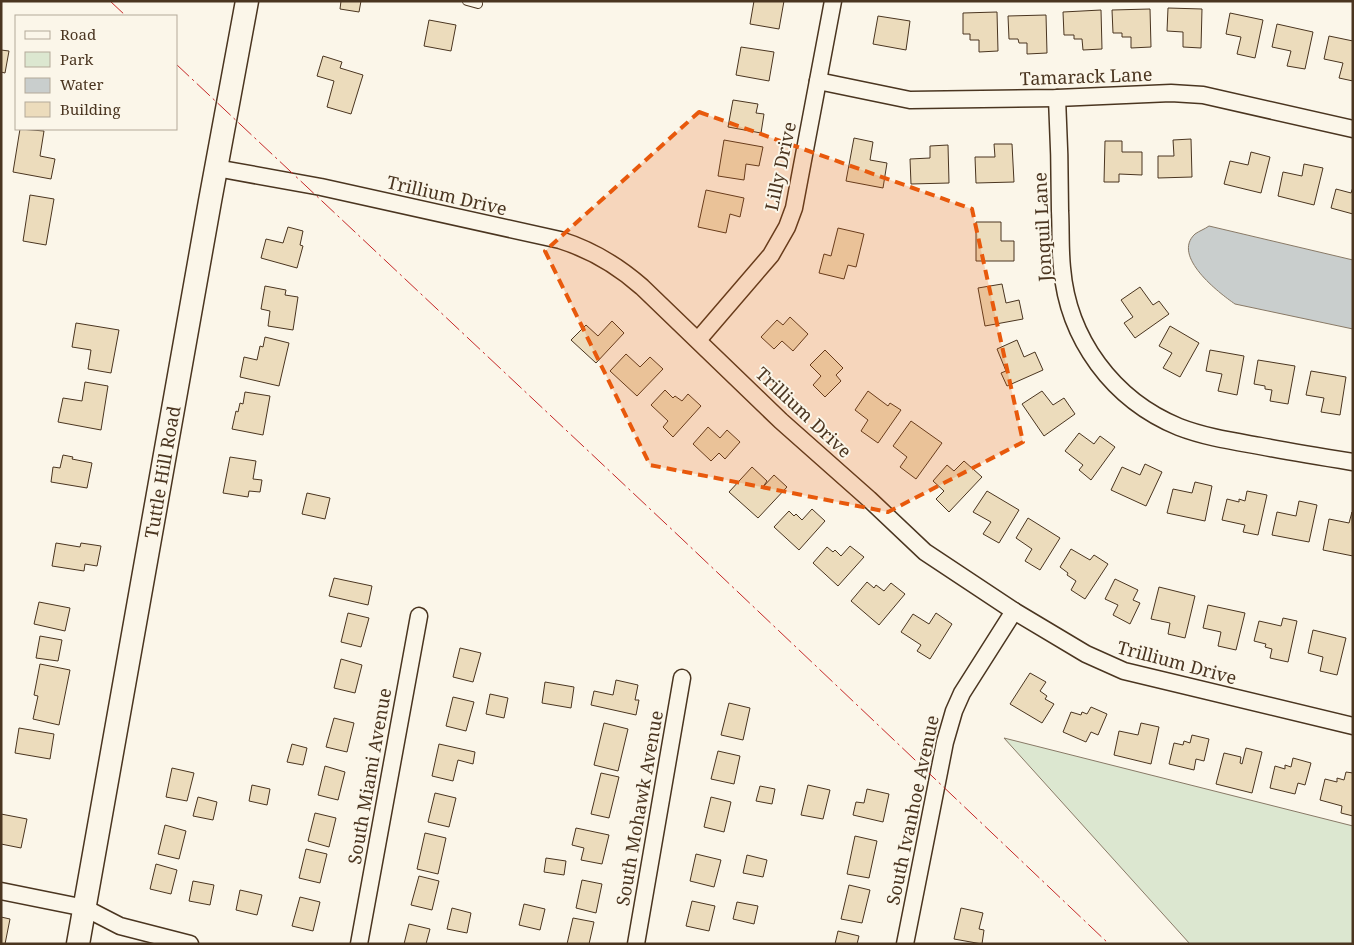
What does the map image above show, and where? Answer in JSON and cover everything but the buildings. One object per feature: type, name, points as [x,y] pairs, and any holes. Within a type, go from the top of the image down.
[{"type":"main road","name":"Tuttle Hill Road","points":[[78,944],[247,1]]},
{"type":"street","name":"Lilly Drive","points":[[698,340],[771,255],[787,226],[794,208],[833,1]]},
{"type":"street","name":"Tamarack Lane","points":[[818,81],[910,100],[1057,98],[1172,93],[1203,96],[1353,129]]},
{"type":"street","name":"Jonquil Lane","points":[[1057,98],[1062,268],[1068,304],[1077,330],[1090,355],[1102,370],[1137,404],[1180,427],[1221,440],[1353,462]]},
{"type":"street","name":"Trillium Drive","points":[[216,168],[321,187],[582,246],[625,272],[781,421],[869,499],[925,552],[1014,611],[1086,654],[1124,671],[1353,726]]},
{"type":"street","name":"South Ivanhoe Avenue","points":[[905,944],[945,742],[954,711],[962,693],[1014,611]]},
{"type":"street","name":"South Miami Avenue","points":[[359,944],[419,616]]},
{"type":"street","name":"South Mohawk Avenue","points":[[636,944],[682,678]]},
{"type":"street","points":[[1,891],[84,908],[120,926],[190,944]]},
{"type":"lane","points":[[467,1],[478,4]]},
{"type":"highlighted area","points":[[699,112],[972,209],[1023,442],[888,512],[650,465],[545,251]]},
{"type":"green space","points":[[1004,738],[1353,826],[1353,944],[1190,944]]},
{"type":"water","points":[[1209,226],[1353,260],[1353,329],[1235,304],[1209,283],[1193,263],[1189,253],[1189,243],[1195,234]]},
{"type":"power","points":[[110,1],[125,15]]},
{"type":"power","points":[[178,66],[681,538],[1109,944]]}]
